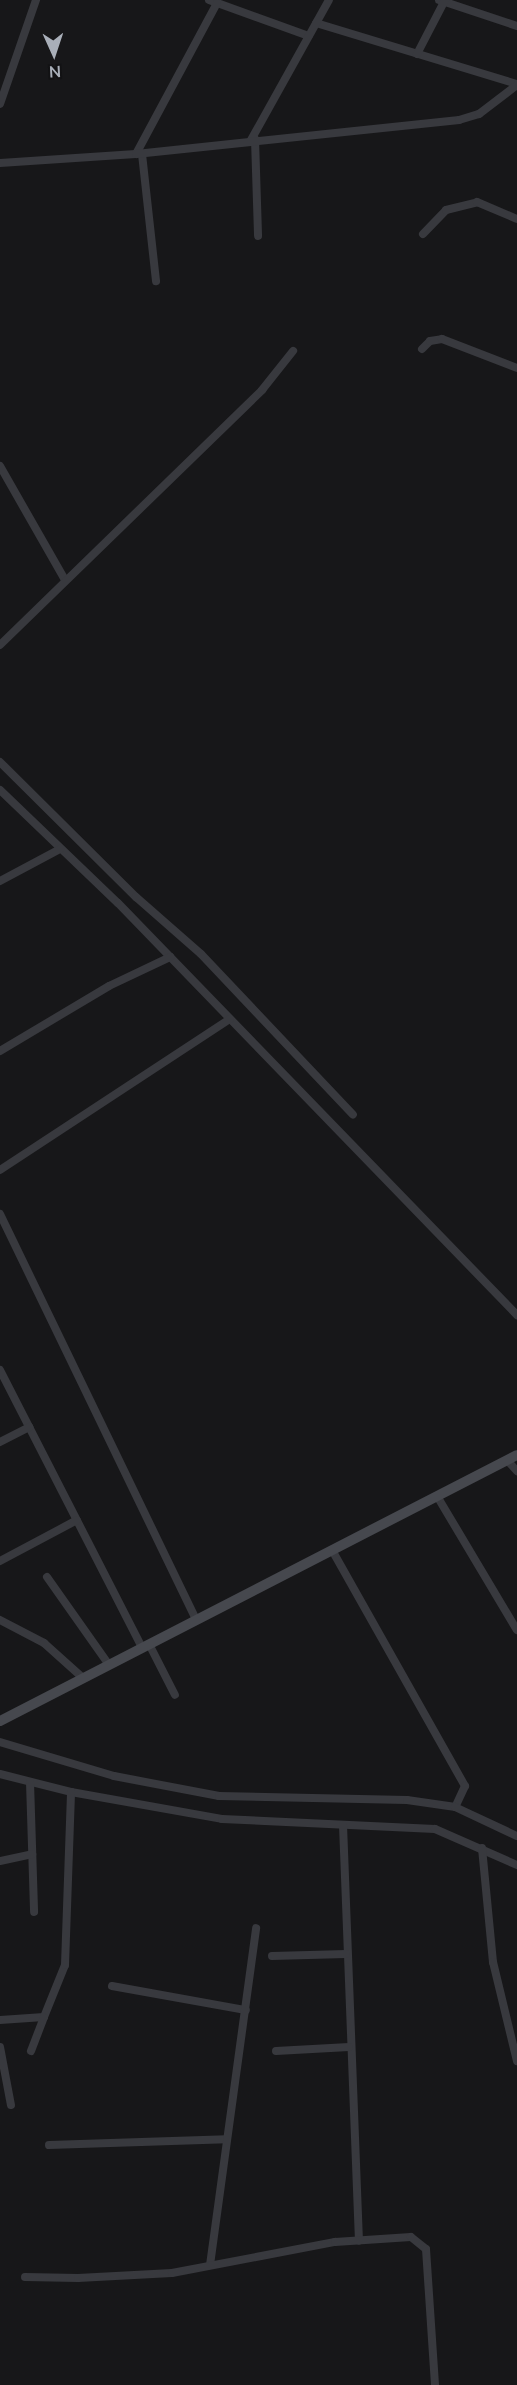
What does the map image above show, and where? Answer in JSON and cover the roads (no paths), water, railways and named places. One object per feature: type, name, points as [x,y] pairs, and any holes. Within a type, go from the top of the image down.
[{"type":"main road","points":[[0,1720],[512,1457]]},
{"type":"street","points":[[0,104],[36,0]]},
{"type":"street","points":[[208,0],[232,4],[309,36]]},
{"type":"street","points":[[258,236],[253,139],[329,0]]},
{"type":"street","points":[[417,54],[442,0],[517,26]]},
{"type":"street","points":[[156,281],[139,154],[217,3]]},
{"type":"street","points":[[316,23],[517,84]]},
{"type":"street","points":[[0,164],[139,154],[253,139],[459,120],[479,114],[517,84]]},
{"type":"street","points":[[423,234],[446,210],[477,202],[517,219]]},
{"type":"street","points":[[422,349],[430,341],[442,339],[517,368]]},
{"type":"street","points":[[0,645],[262,390],[293,351]]},
{"type":"street","points":[[0,466],[66,580]]},
{"type":"street","points":[[0,762],[136,897],[201,954],[353,1115]]},
{"type":"street","points":[[0,791],[170,957],[517,1315]]},
{"type":"street","points":[[0,881],[60,849]]},
{"type":"street","points":[[0,1051],[109,986],[170,957]]},
{"type":"street","points":[[0,1170],[230,1019]]},
{"type":"street","points":[[0,1214],[2,1224],[196,1620]]},
{"type":"street","points":[[0,1370],[77,1520],[145,1646],[175,1695]]},
{"type":"street","points":[[0,1442],[29,1427]]},
{"type":"street","points":[[512,1457],[517,1471]]},
{"type":"street","points":[[437,1496],[517,1630]]},
{"type":"street","points":[[0,1561],[77,1520]]},
{"type":"street","points":[[332,1550],[465,1786],[455,1807]]},
{"type":"street","points":[[47,1577],[109,1665]]},
{"type":"street","points":[[0,1620],[44,1643],[83,1678]]},
{"type":"street","points":[[0,1742],[114,1776],[219,1796],[407,1800],[455,1807],[517,1836]]},
{"type":"street","points":[[0,1774],[70,1792],[222,1819],[435,1829],[517,1865]]},
{"type":"street","points":[[30,1782],[34,1912]]},
{"type":"street","points":[[31,2051],[65,1965],[70,1792]]},
{"type":"street","points":[[344,1825],[349,2047],[359,2241]]},
{"type":"street","points":[[482,1848],[493,1962],[515,2044],[517,2061]]},
{"type":"street","points":[[0,1861],[32,1854]]},
{"type":"street","points":[[210,2265],[256,1928]]},
{"type":"street","points":[[272,1956],[346,1954]]},
{"type":"street","points":[[112,1986],[246,2010]]},
{"type":"street","points":[[0,2020],[44,2017]]},
{"type":"street","points":[[0,2047],[3,2075],[11,2105]]},
{"type":"street","points":[[276,2051],[349,2047]]},
{"type":"street","points":[[49,2145],[226,2139]]},
{"type":"street","points":[[25,2277],[141,2275],[359,2241],[411,2237],[426,2249],[435,2385]]}]
